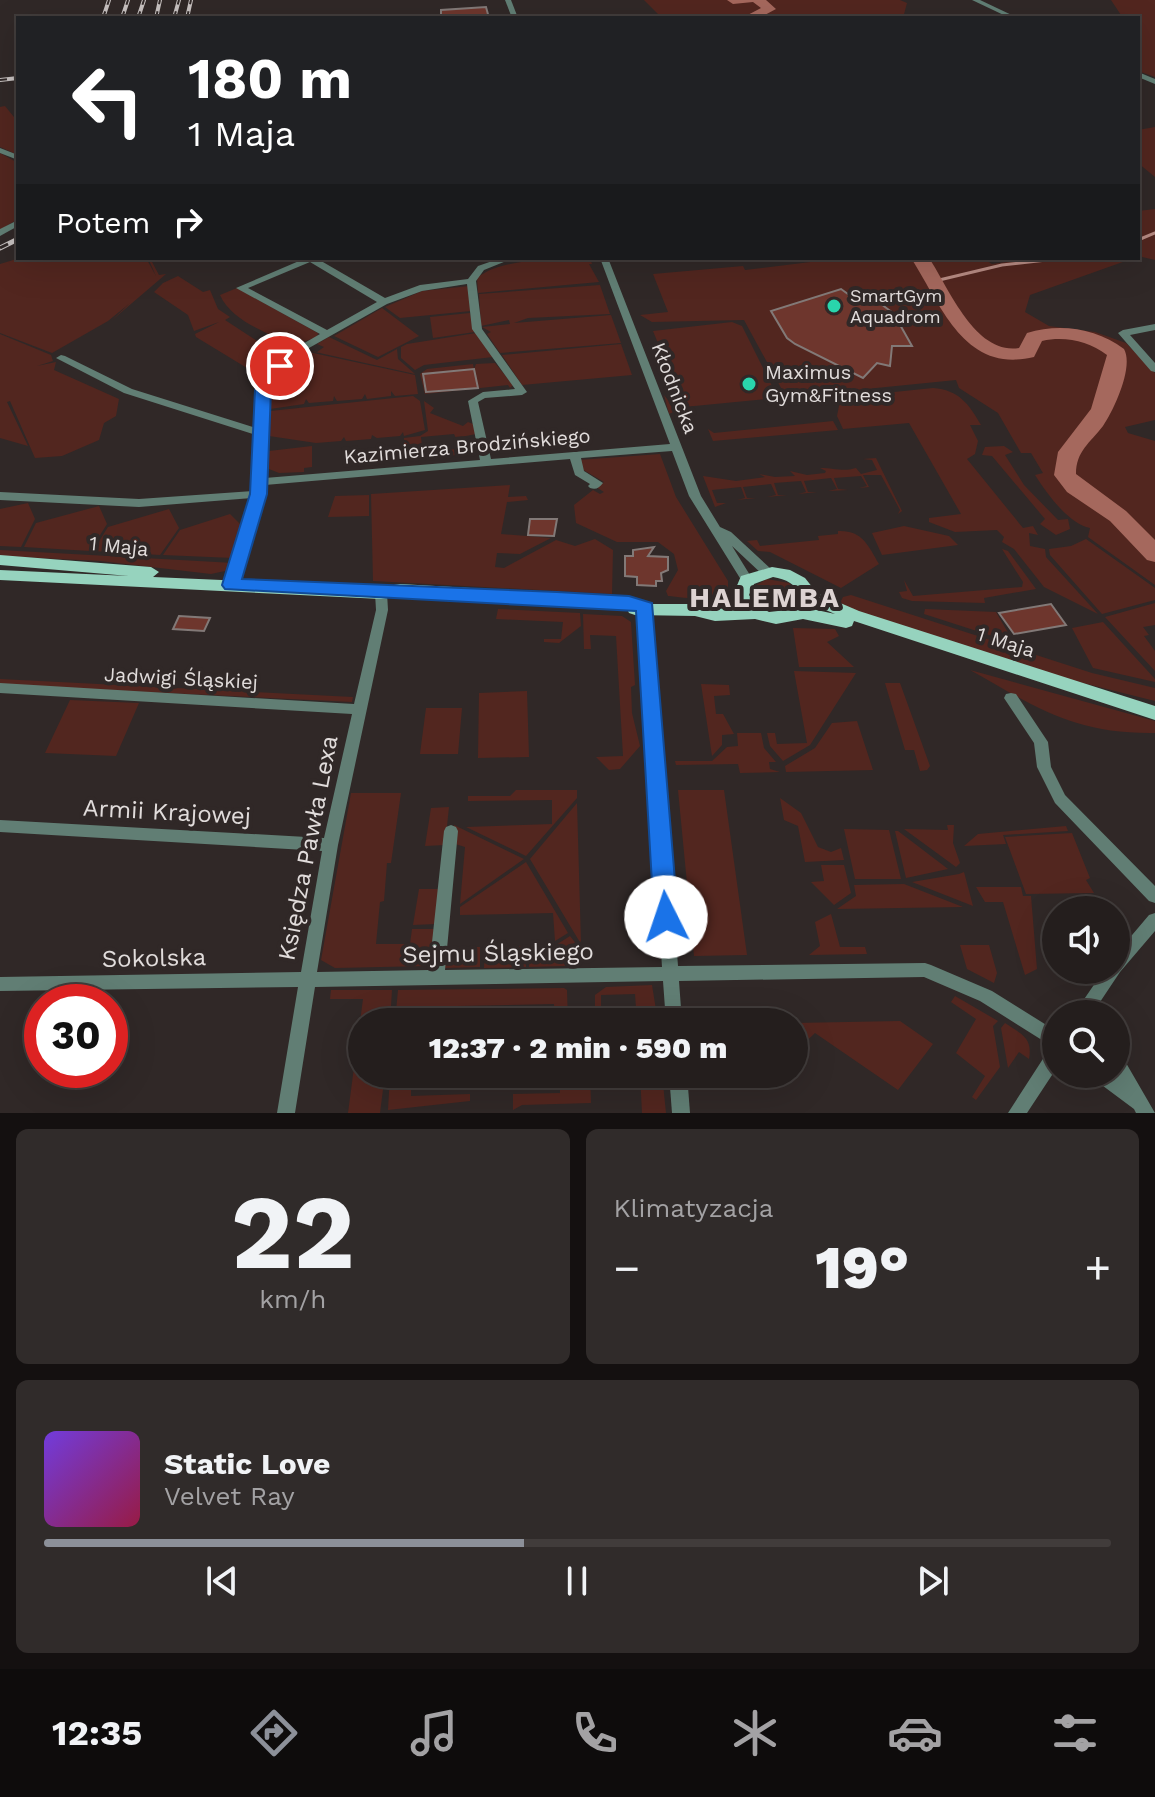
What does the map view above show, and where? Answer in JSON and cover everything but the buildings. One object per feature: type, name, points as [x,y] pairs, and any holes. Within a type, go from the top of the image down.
[{"type":"main road","name":"1 Maja","points":[[0,560],[93,565],[231,585]]},
{"type":"main road","points":[[767,572],[797,579],[806,605],[777,619],[756,613],[744,588],[767,572]]},
{"type":"main road","name":"1 Maja","points":[[0,575],[381,593],[412,599],[628,610],[645,607],[695,610],[715,615],[756,613]]},
{"type":"main road","name":"1 Maja","points":[[695,610],[723,604],[744,588]]},
{"type":"main road","name":"1 Maja","points":[[806,605],[929,640],[1155,713]]},
{"type":"main road","name":"1 Maja","points":[[1069,685],[1155,704]]},
{"type":"street","points":[[975,0],[1011,16]]},
{"type":"street","points":[[309,260],[241,288],[327,334]]},
{"type":"street","points":[[313,260],[384,302]]},
{"type":"street","points":[[231,585],[259,488],[267,381],[290,355],[384,302],[420,288],[471,281],[481,268],[504,260]]},
{"type":"street","name":"Kłodnicka","points":[[605,260],[695,496],[744,588]]},
{"type":"street","points":[[471,281],[477,329],[522,392],[483,395],[473,401],[486,462]]},
{"type":"street","points":[[1155,327],[1123,333],[1155,369]]},
{"type":"street","points":[[61,358],[128,391],[261,433]]},
{"type":"street","name":"Kazimierza Brodzińskiego","points":[[0,496],[139,503],[486,462],[676,447]]},
{"type":"street","points":[[575,455],[579,473],[597,483],[594,486]]},
{"type":"street","name":"Kłodnicka","points":[[715,529],[727,535],[767,572]]},
{"type":"street","name":"Księdza Pawła Lexa","points":[[286,1113],[330,845],[382,610],[381,593]]},
{"type":"street","points":[[645,607],[673,1008]]},
{"type":"street","name":"Jadwigi Śląskiej","points":[[0,688],[359,709]]},
{"type":"street","points":[[1011,698],[1041,742],[1044,767],[1060,799],[1155,896]]},
{"type":"street","name":"Armii Krajowej","points":[[0,826],[330,845]]},
{"type":"street","points":[[436,978],[451,831]]},
{"type":"street","points":[[1130,949],[1155,920]]},
{"type":"street","name":"Sejmu Śląskiego","points":[[308,980],[925,970],[986,996],[1042,1031]]},
{"type":"street","name":"Sokolska","points":[[0,984],[308,980]]},
{"type":"street","points":[[1017,1113],[1042,1075]]},
{"type":"street","points":[[1130,1086],[1144,1109]]},
{"type":"street","points":[[679,1088],[681,1113]]},
{"type":"street","points":[[1118,1088],[1144,1109]]},
{"type":"shaded area","points":[[644,0],[900,0],[907,3],[904,16],[660,16]]},
{"type":"shaded area","points":[[1111,0],[1155,0],[1155,77],[1140,72],[1140,16],[1122,16]]},
{"type":"shaded area","points":[[5,106],[16,120],[16,154],[0,147],[0,107]]},
{"type":"shaded area","points":[[1155,127],[1155,177],[1140,165],[1140,130]]},
{"type":"shaded area","points":[[0,153],[16,162],[16,220],[0,230]]},
{"type":"shaded area","points":[[1155,209],[1155,260],[1140,256],[1140,211]]},
{"type":"shaded area","points":[[16,259],[147,260],[156,276],[151,260],[159,275],[166,274],[111,321],[130,303],[108,321],[52,353],[0,333],[0,264]]},
{"type":"shaded area","points":[[533,260],[591,260],[592,264],[589,264],[599,282],[478,293],[477,278],[500,266]]},
{"type":"shaded area","points":[[827,260],[920,260],[955,318],[980,343],[957,318],[922,260],[985,260],[992,264],[1021,260],[1128,260],[1030,295],[1025,312],[1049,326],[1095,332],[1126,343],[1155,373],[1155,420],[1125,427],[1128,433],[1155,441],[1155,551],[1122,517],[1078,488],[1068,476],[1074,448],[1100,425],[1120,357],[1114,348],[1111,374],[1099,408],[1091,423],[1066,449],[1062,472],[1073,488],[1115,517],[1155,557],[1155,585],[1088,537],[1090,528],[1074,521],[1046,491],[1035,475],[1043,473],[1031,453],[1021,453],[998,413],[959,388],[956,380],[786,397],[744,320],[652,322],[640,315],[668,312],[653,274],[743,266],[745,270]]},
{"type":"shaded area","points":[[178,276],[203,292],[210,290],[218,309],[230,317],[225,320],[257,341],[264,339],[288,353],[269,372],[257,374],[196,337],[195,334],[219,322],[194,331],[188,315],[154,292],[163,283]]},
{"type":"shaded area","points":[[600,285],[610,314],[528,318],[514,323],[611,315],[621,343],[500,353],[487,334],[491,332],[482,327],[510,324],[509,320],[481,326],[479,294]]},
{"type":"shaded area","points":[[469,286],[471,311],[400,318],[385,307],[422,291]]},
{"type":"shaded area","points":[[237,288],[318,333],[317,337],[292,346],[242,319],[220,295]]},
{"type":"shaded area","points":[[382,308],[419,336],[378,357],[334,336]]},
{"type":"shaded area","points":[[470,313],[475,332],[433,338],[430,317]]},
{"type":"shaded area","points":[[732,322],[742,326],[778,398],[684,407],[653,331]]},
{"type":"shaded area","points":[[476,333],[493,357],[424,365],[415,370],[401,358],[401,347],[407,344]]},
{"type":"shaded area","points":[[0,334],[51,355],[53,361],[37,366],[56,362],[54,370],[119,399],[116,416],[104,423],[99,440],[62,456],[35,458],[10,401],[7,402],[28,446],[0,438]]},
{"type":"shaded area","points":[[329,337],[377,360],[397,349],[398,359],[415,374],[306,350],[317,352],[324,347],[317,344]]},
{"type":"shaded area","points":[[621,344],[632,375],[522,385],[502,355]]},
{"type":"shaded area","points":[[304,351],[415,375],[418,394],[395,396],[391,391],[391,396],[367,399],[365,394],[362,399],[337,401],[334,396],[333,401],[309,403],[306,399],[304,404],[270,409],[272,385]]},
{"type":"shaded area","points":[[495,363],[513,385],[510,388],[508,385],[425,394],[420,374],[427,369],[473,364],[474,369],[476,364]]},
{"type":"shaded area","points":[[933,388],[956,395],[972,411],[981,425],[970,425],[978,441],[975,454],[967,459],[1023,528],[1033,526],[1038,535],[1029,533],[1030,546],[1045,549],[1046,557],[1098,614],[1044,587],[1014,549],[1002,542],[1004,537],[997,530],[955,532],[929,522],[929,518],[961,514],[909,423],[843,429],[837,416],[840,401],[846,397]]},
{"type":"shaded area","points":[[664,395],[671,404],[684,407],[669,414]]},
{"type":"shaded area","points":[[413,396],[420,401],[425,430],[404,436],[403,432],[400,436],[377,438],[372,435],[371,439],[346,441],[344,437],[341,441],[316,443],[269,436],[270,411]]},
{"type":"shaded area","points":[[424,401],[434,408],[430,413],[463,426],[468,422],[473,424],[476,434],[456,438],[454,434],[421,437],[422,447],[432,447],[434,451],[470,448],[469,444],[478,448],[469,449],[470,454],[405,459],[404,438],[420,436],[428,431]]},
{"type":"shaded area","points":[[833,421],[838,430],[713,441],[708,429],[714,433]]},
{"type":"shaded area","points":[[312,446],[312,467],[304,468],[304,472],[279,473],[269,469],[269,451]]},
{"type":"shaded area","points":[[1004,446],[1013,452],[1005,455],[1024,485],[1058,520],[1068,519],[1070,529],[1056,535],[1040,524],[1045,519],[992,456],[982,455],[985,447]]},
{"type":"shaded area","points":[[660,454],[676,497],[728,581],[728,589],[716,597],[668,596],[666,591],[678,570],[674,554],[658,542],[617,542],[576,523],[574,505],[593,490],[600,494],[604,492],[596,487],[604,482],[580,468],[578,460]]},
{"type":"shaded area","points":[[876,458],[902,511],[898,514],[900,510],[881,475],[863,475],[869,487],[859,488],[867,486],[861,476],[834,478],[838,489],[848,490],[828,491],[837,489],[831,478],[804,481],[808,492],[817,492],[798,494],[806,492],[801,481],[774,483],[778,495],[787,495],[767,497],[776,495],[771,484],[743,487],[747,498],[756,498],[737,500],[745,498],[741,487],[712,490],[717,503],[726,503],[715,507],[703,476],[736,481],[765,477],[759,474],[795,476],[790,471],[807,475],[825,473],[820,468],[856,468],[861,474],[877,470],[872,460],[863,459]]},
{"type":"shaded area","points":[[510,485],[508,497],[526,496],[528,500],[507,502],[501,534],[551,538],[520,554],[497,553],[495,567],[504,568],[556,540],[575,546],[595,539],[613,550],[612,594],[373,581],[371,494]]},
{"type":"shaded area","points":[[369,495],[369,516],[328,517],[335,496]]},
{"type":"shaded area","points":[[28,503],[35,519],[21,547],[0,546],[0,509]]},
{"type":"shaded area","points":[[99,506],[107,524],[90,551],[24,547],[36,523]]},
{"type":"shaded area","points":[[169,509],[179,528],[160,555],[93,551],[108,527]]},
{"type":"shaded area","points":[[230,514],[243,527],[233,558],[163,555],[180,530]]},
{"type":"shaded area","points":[[904,526],[949,536],[958,545],[882,555],[872,533]]},
{"type":"shaded area","points":[[838,531],[859,536],[879,564],[841,588],[770,552],[758,551],[747,541],[757,540],[760,546],[819,540],[818,536],[838,534]]},
{"type":"shaded area","points":[[1086,539],[1155,588],[1155,600],[1102,614],[1050,555],[1049,549],[1071,546]]},
{"type":"shaded area","points":[[1002,549],[1008,551],[1036,589],[984,598],[985,603],[912,601],[902,598],[899,592],[907,591],[904,580],[913,596],[1022,587],[1023,582]]},
{"type":"shaded area","points":[[0,550],[234,563],[225,571],[211,574],[100,561],[0,556]]},
{"type":"shaded area","points":[[767,579],[789,583],[798,592],[797,602],[780,594],[777,599],[792,607],[775,611],[756,603],[751,588]]},
{"type":"shaded area","points":[[851,595],[1092,673],[1155,688],[1155,701],[1055,676],[838,607],[843,597]]},
{"type":"shaded area","points":[[1155,603],[1155,625],[1143,627],[1149,635],[1144,636],[1155,651],[1155,671],[1105,617]]},
{"type":"shaded area","points":[[498,609],[580,613],[581,626],[559,643],[544,642],[544,639],[561,639],[563,622],[496,619]]},
{"type":"shaded area","points":[[925,609],[996,612],[1014,643],[924,614]]},
{"type":"shaded area","points":[[583,614],[622,616],[631,622],[635,685],[631,687],[632,713],[640,746],[620,769],[609,770],[596,757],[623,756],[616,636],[590,635],[591,649],[584,649]]},
{"type":"shaded area","points":[[1103,622],[1155,682],[1093,668],[1072,628]]},
{"type":"shaded area","points":[[793,628],[835,629],[839,636],[827,642],[854,667],[799,667]]},
{"type":"shaded area","points":[[970,670],[1155,721],[1155,733],[1079,724],[1038,707]]},
{"type":"shaded area","points":[[794,671],[856,673],[810,745],[783,761],[770,746],[767,733],[775,733],[777,744],[807,743]]},
{"type":"shaded area","points":[[0,679],[353,697],[352,702],[0,685]]},
{"type":"shaded area","points":[[885,683],[900,683],[930,766],[927,770],[920,771],[914,750],[905,750]]},
{"type":"shaded area","points":[[701,684],[729,685],[730,695],[714,696],[716,714],[723,714],[734,734],[722,735],[722,745],[712,756]]},
{"type":"shaded area","points":[[527,691],[529,757],[478,758],[479,693]]},
{"type":"shaded area","points":[[70,700],[139,703],[116,756],[45,753]]},
{"type":"shaded area","points":[[426,708],[462,708],[458,754],[420,754]]},
{"type":"shaded area","points":[[857,721],[873,770],[786,772],[785,766],[815,748],[832,723]]},
{"type":"shaded area","points":[[737,733],[761,733],[764,748],[776,762],[769,762],[770,769],[780,772],[740,773],[738,764],[676,765],[675,761],[712,761],[727,747],[738,746]]},
{"type":"shaded area","points":[[516,790],[577,790],[577,798],[526,856],[466,827],[552,824],[552,800],[468,801],[468,796],[510,796]]},
{"type":"shaded area","points":[[678,790],[724,790],[747,955],[694,956]]},
{"type":"shaded area","points":[[351,793],[401,793],[391,863],[387,863],[384,901],[380,902],[376,944],[410,944],[412,929],[436,929],[428,966],[335,968],[321,960]]},
{"type":"shaded area","points":[[780,798],[801,813],[818,847],[831,852],[841,848],[844,860],[805,862],[798,826],[784,820]]},
{"type":"shaded area","points":[[577,803],[581,944],[530,859]]},
{"type":"shaded area","points":[[449,807],[445,845],[425,846],[431,808]]},
{"type":"shaded area","points":[[454,825],[524,859],[460,904],[465,847],[452,843]]},
{"type":"shaded area","points":[[947,825],[954,825],[953,843],[960,863],[956,867],[904,829],[948,830]]},
{"type":"shaded area","points":[[1066,826],[1068,831],[1003,835],[1006,844],[964,846],[978,834]]},
{"type":"shaded area","points":[[844,829],[889,830],[901,879],[855,879]]},
{"type":"shaded area","points":[[895,831],[898,831],[948,869],[906,878]]},
{"type":"shaded area","points":[[1072,833],[1090,878],[1086,880],[1094,893],[1026,894],[1005,837]]},
{"type":"shaded area","points":[[526,862],[568,933],[555,941],[553,913],[460,915],[460,907]]},
{"type":"shaded area","points":[[821,865],[844,865],[851,893],[834,905],[811,882],[824,881]]},
{"type":"shaded area","points":[[964,872],[973,906],[912,882],[959,874]]},
{"type":"shaded area","points":[[904,884],[963,907],[837,909],[856,896],[854,885]]},
{"type":"shaded area","points":[[976,887],[1021,887],[1023,896],[1031,896],[1037,969],[1025,975],[1003,902],[985,902]]},
{"type":"shaded area","points":[[419,889],[440,889],[436,924],[413,925]]},
{"type":"shaded area","points":[[831,914],[840,947],[865,947],[867,954],[809,955],[820,946],[815,922]]},
{"type":"shaded area","points":[[570,936],[581,950],[580,960],[565,966],[529,967],[530,946],[556,945]]},
{"type":"shaded area","points":[[960,945],[989,945],[997,973],[994,983],[967,969]]},
{"type":"shaded area","points":[[526,946],[526,967],[484,968],[485,947]]},
{"type":"shaded area","points":[[441,947],[480,947],[480,967],[445,968]]},
{"type":"shaded area","points":[[652,985],[656,1008],[636,1008],[635,994],[601,995],[601,1008],[595,1008],[595,995],[606,987]]},
{"type":"shaded area","points":[[564,988],[567,990],[568,1008],[554,1008],[554,1004],[396,1008],[398,990]]},
{"type":"shaded area","points":[[331,990],[392,990],[391,1008],[362,1008],[363,999],[330,999]]},
{"type":"shaded area","points":[[955,996],[998,1021],[993,1026],[1000,1067],[976,1100],[972,1097],[985,1076],[956,1053],[976,1019],[951,1002]]},
{"type":"shaded area","points":[[900,1021],[933,1044],[898,1090],[815,1033],[808,1040],[808,1023]]},
{"type":"shaded area","points":[[1005,1023],[1024,1037],[1030,1052],[1029,1059],[1019,1052],[1008,1068],[1001,1028]]},
{"type":"shaded area","points":[[351,1088],[383,1088],[380,1113],[348,1113]]},
{"type":"shaded area","points":[[389,1088],[411,1088],[411,1096],[470,1094],[470,1101],[388,1110]]},
{"type":"shaded area","points":[[560,1088],[590,1088],[591,1103],[522,1105],[513,1110],[513,1094],[560,1093]]},
{"type":"shaded area","points":[[641,1088],[663,1088],[666,1113],[642,1113]]},
{"type":"waterway","points":[[733,0],[748,0]]},
{"type":"waterway","points":[[753,16],[770,9],[758,0]]},
{"type":"waterway","points":[[1140,239],[1155,233]]},
{"type":"waterway","points":[[921,260],[963,325],[991,351],[1008,356],[1027,353],[1034,337],[1065,333],[1100,342],[1117,353],[1113,377],[1101,409],[1094,423],[1069,452],[1065,475],[1075,487],[1118,516],[1155,554]]},
{"type":"waterway","points":[[935,281],[1002,265],[1046,260]]},
{"type":"railway","points":[[104,16],[109,0]]},
{"type":"railway","points":[[123,16],[128,0]]},
{"type":"railway","points":[[139,16],[144,0]]},
{"type":"railway","points":[[156,16],[160,0]]},
{"type":"railway","points":[[175,16],[179,0]]},
{"type":"railway","points":[[187,16],[191,0]]},
{"type":"railway","points":[[0,80],[16,78]]},
{"type":"railway","points":[[0,248],[16,240]]},
{"type":"place","name":"SmartGym Aquadrom","points":[[834,306]]},
{"type":"place","name":"Maximus Gym&Fitness","points":[[749,384]]},
{"type":"district","name":"HALEMBA","points":[[765,597]]},
{"type":"route","points":[[280,366],[263,390],[259,494],[231,585],[557,598],[645,607],[666,917]]}]
